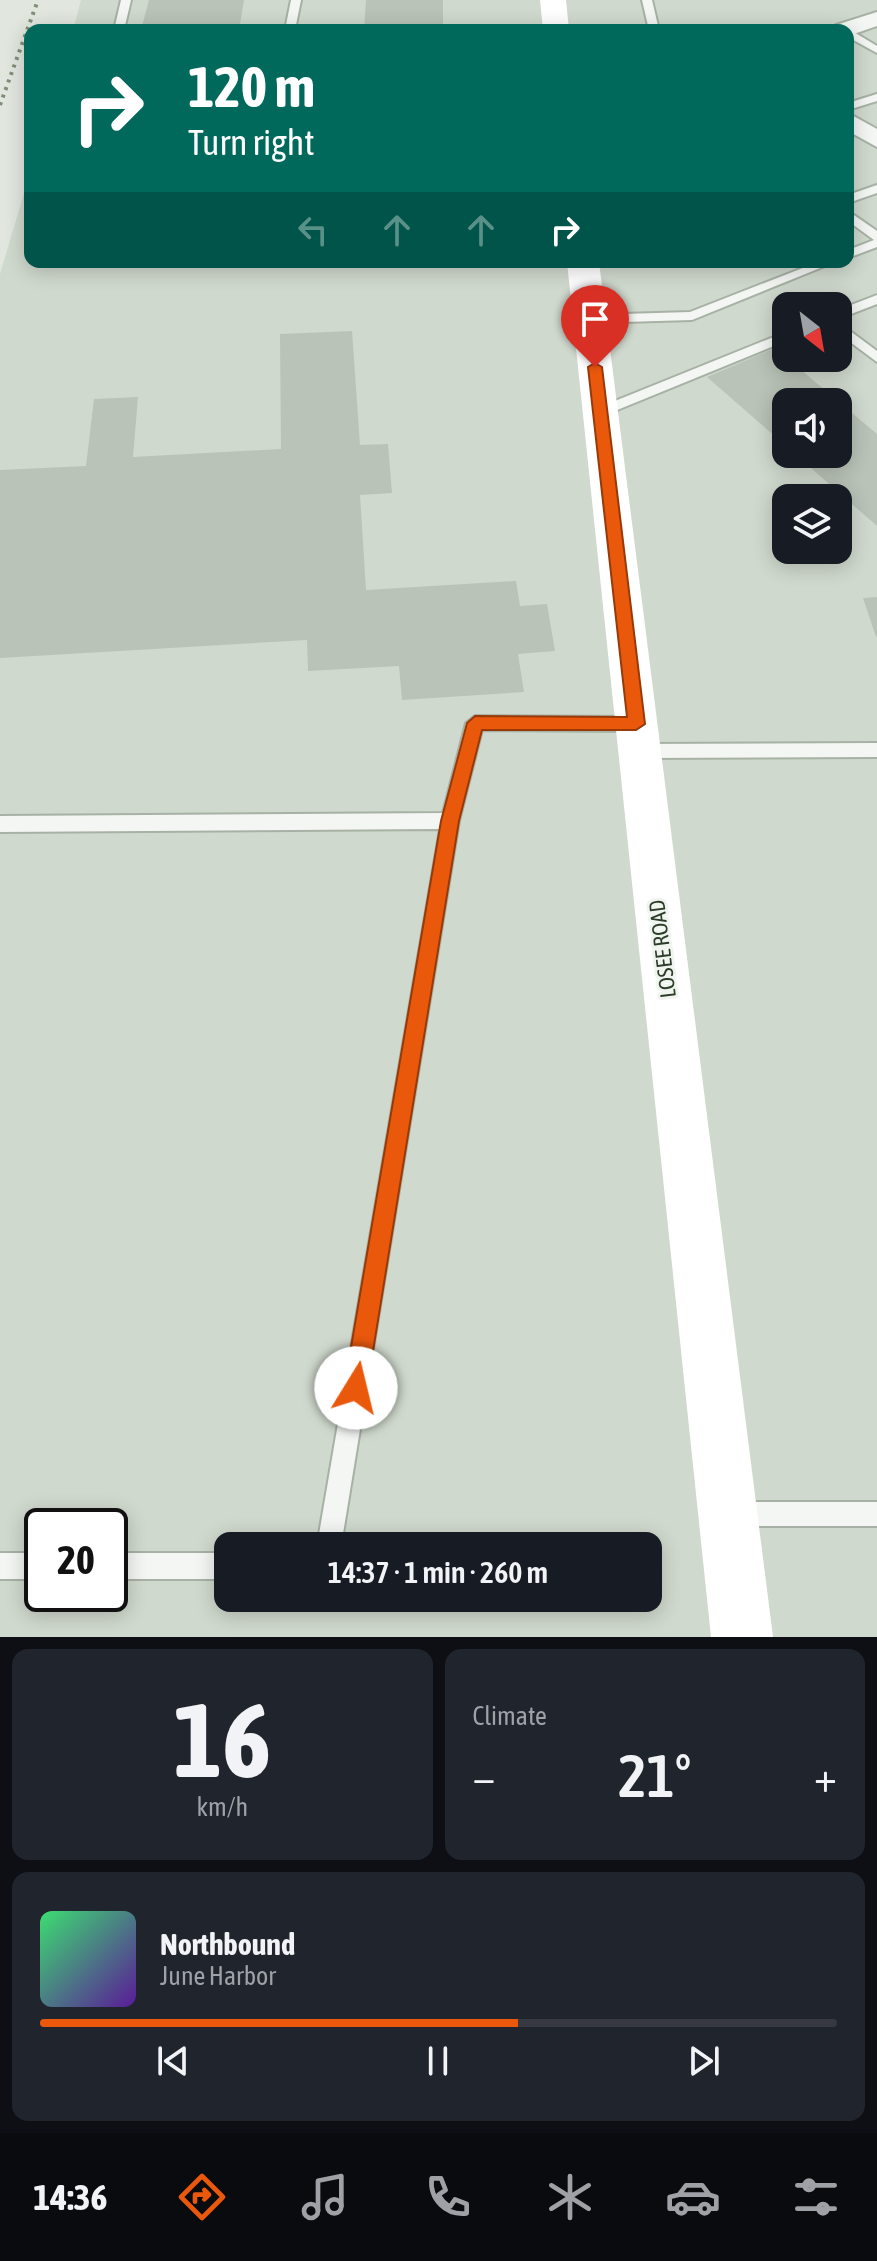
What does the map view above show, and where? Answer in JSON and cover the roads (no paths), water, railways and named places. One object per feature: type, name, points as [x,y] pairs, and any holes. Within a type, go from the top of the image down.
[{"type":"main road","points":[[553,0],[555,24]]},
{"type":"main road","name":"LOSEE ROAD","points":[[584,268],[742,1637]]},
{"type":"street","points":[[854,29],[877,19]]},
{"type":"street","points":[[854,124],[877,140]]},
{"type":"lane","points":[[120,24],[126,0]]},
{"type":"lane","points":[[291,24],[296,0]]},
{"type":"lane","points":[[647,0],[653,24]]},
{"type":"lane","points":[[854,37],[877,50]]},
{"type":"lane","points":[[854,105],[877,97]]},
{"type":"lane","points":[[854,197],[877,189]]},
{"type":"lane","points":[[854,220],[877,240],[854,251]]},
{"type":"lane","points":[[589,319],[692,316],[814,268]]},
{"type":"lane","points":[[852,309],[877,299]]},
{"type":"lane","points":[[852,337],[877,358]]},
{"type":"lane","points":[[600,412],[772,342]]},
{"type":"lane","points":[[331,1532],[450,821],[475,723],[638,737],[877,750]]},
{"type":"lane","points":[[0,824],[450,821]]},
{"type":"lane","points":[[728,1514],[877,1514]]},
{"type":"lane","points":[[0,1566],[24,1566]]},
{"type":"lane","points":[[128,1566],[214,1566]]},
{"type":"railway","points":[[29,24],[38,0]]},
{"type":"railway","points":[[0,105],[24,39]]}]
